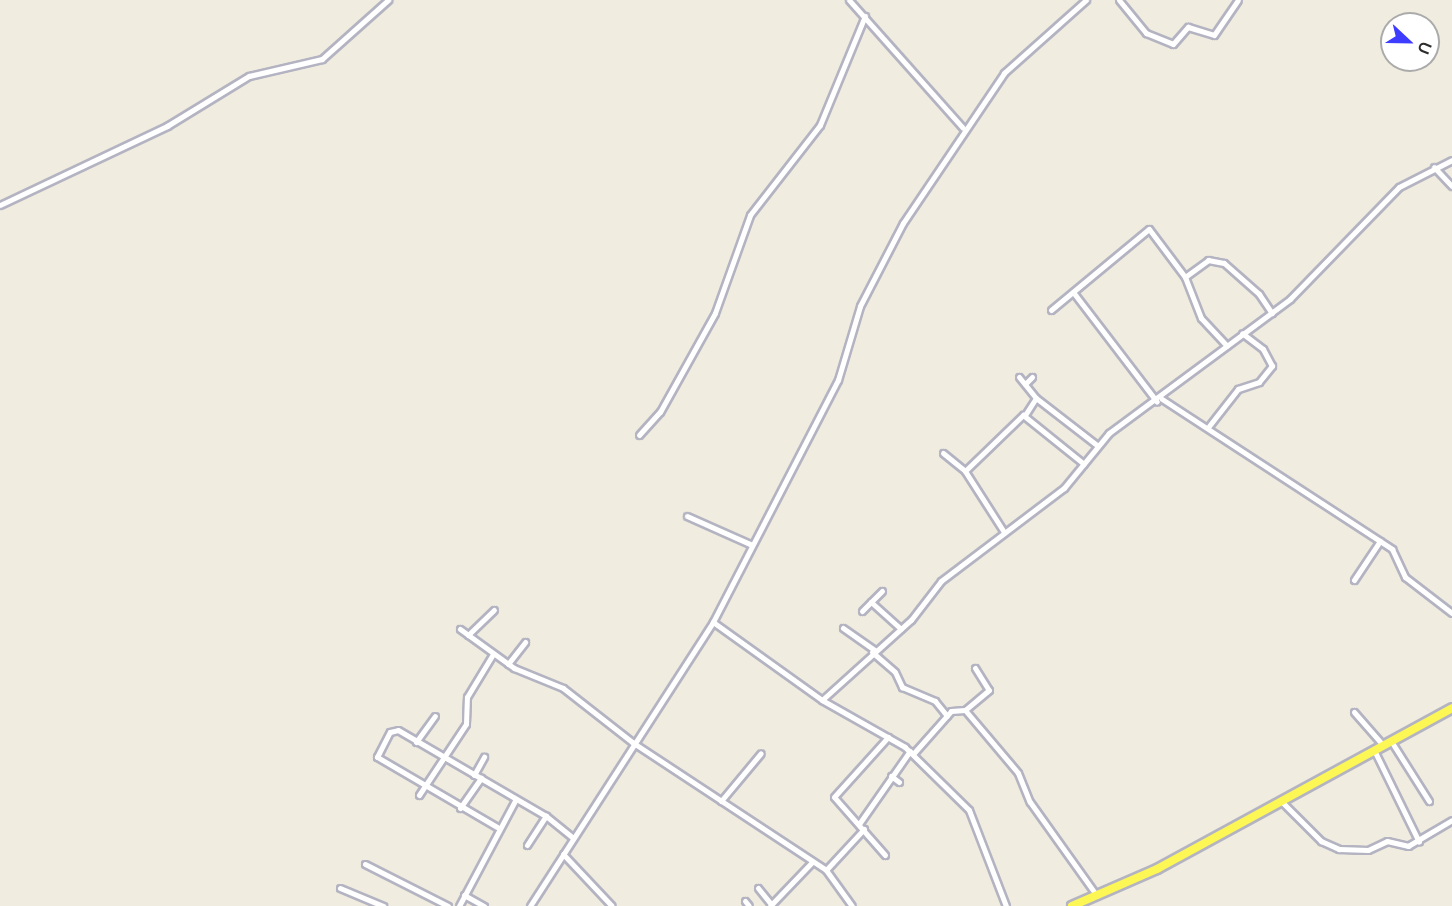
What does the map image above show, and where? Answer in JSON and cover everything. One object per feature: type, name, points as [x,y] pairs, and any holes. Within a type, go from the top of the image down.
[{"type":"main road","points":[[1072,906],[1097,896],[1281,801],[1452,708]]},
{"type":"street","points":[[0,205],[167,126],[249,76],[322,59],[388,0]]},
{"type":"street","points":[[849,0],[963,128]]},
{"type":"street","points":[[856,6],[861,0]]},
{"type":"street","points":[[530,906],[632,742],[712,622],[833,389],[860,306],[903,223],[963,128],[1006,71],[1086,0]]},
{"type":"street","points":[[1119,0],[1142,30],[1173,44],[1188,27],[1214,36],[1238,0]]},
{"type":"street","points":[[639,435],[660,412],[715,313],[750,215],[820,124],[865,16]]},
{"type":"street","points":[[822,700],[901,629],[940,580],[1064,488],[1098,446],[1160,401],[1242,333],[1272,313],[1304,287],[1399,187],[1434,167],[1452,160]]},
{"type":"street","points":[[1434,167],[1452,186]]},
{"type":"street","points":[[1051,310],[1149,229],[1185,277],[1201,318],[1227,346]]},
{"type":"street","points":[[1185,277],[1208,260],[1224,263],[1272,313]]},
{"type":"street","points":[[1073,292],[1160,401],[1209,426],[1380,541],[1394,552],[1405,577],[1452,613]]},
{"type":"street","points":[[1209,426],[1238,389],[1259,382],[1272,366],[1263,349],[1242,333]]},
{"type":"street","points":[[1019,377],[1036,398],[1098,446]]},
{"type":"street","points":[[1025,384],[1032,378]]},
{"type":"street","points":[[965,471],[1025,415],[1036,398]]},
{"type":"street","points":[[1025,415],[1084,464]]},
{"type":"street","points":[[943,453],[965,471],[1004,532]]},
{"type":"street","points":[[687,516],[752,545]]},
{"type":"street","points":[[1354,580],[1380,541]]},
{"type":"street","points":[[862,611],[882,591]]},
{"type":"street","points":[[871,602],[901,629]]},
{"type":"street","points":[[468,635],[494,610]]},
{"type":"street","points":[[712,622],[822,700],[888,737],[911,753],[973,815],[1006,906]]},
{"type":"street","points":[[843,627],[874,651],[895,672],[902,687],[934,701],[947,716]]},
{"type":"street","points":[[460,629],[508,664],[563,688],[632,742],[826,870],[852,906]]},
{"type":"street","points":[[508,664],[525,642]]},
{"type":"street","points":[[419,795],[466,724],[467,697],[493,654]]},
{"type":"street","points":[[965,710],[989,690],[975,668]]},
{"type":"street","points":[[859,824],[891,776],[911,753],[956,708],[965,710],[1018,773],[1030,801],[1097,896]]},
{"type":"street","points":[[1354,712],[1429,801]]},
{"type":"street","points":[[416,742],[435,716]]},
{"type":"street","points":[[497,827],[460,808],[376,754],[394,730],[546,816],[573,838]]},
{"type":"street","points":[[885,855],[835,796],[888,737]]},
{"type":"street","points":[[1383,745],[1417,839]]},
{"type":"street","points":[[721,801],[761,753]]},
{"type":"street","points":[[474,775],[483,757]]},
{"type":"street","points":[[891,776],[899,782]]},
{"type":"street","points":[[460,808],[481,778]]},
{"type":"street","points":[[459,906],[497,827],[516,799]]},
{"type":"street","points":[[1281,801],[1333,848],[1359,850],[1387,841],[1402,847],[1452,820]]},
{"type":"street","points":[[527,845],[546,816]]},
{"type":"street","points":[[826,870],[864,829]]},
{"type":"street","points":[[563,854],[612,906]]},
{"type":"street","points":[[758,888],[774,905],[812,862]]},
{"type":"street","points":[[365,864],[448,906]]},
{"type":"street","points":[[340,888],[383,906]]},
{"type":"street","points":[[464,895],[484,906]]}]
